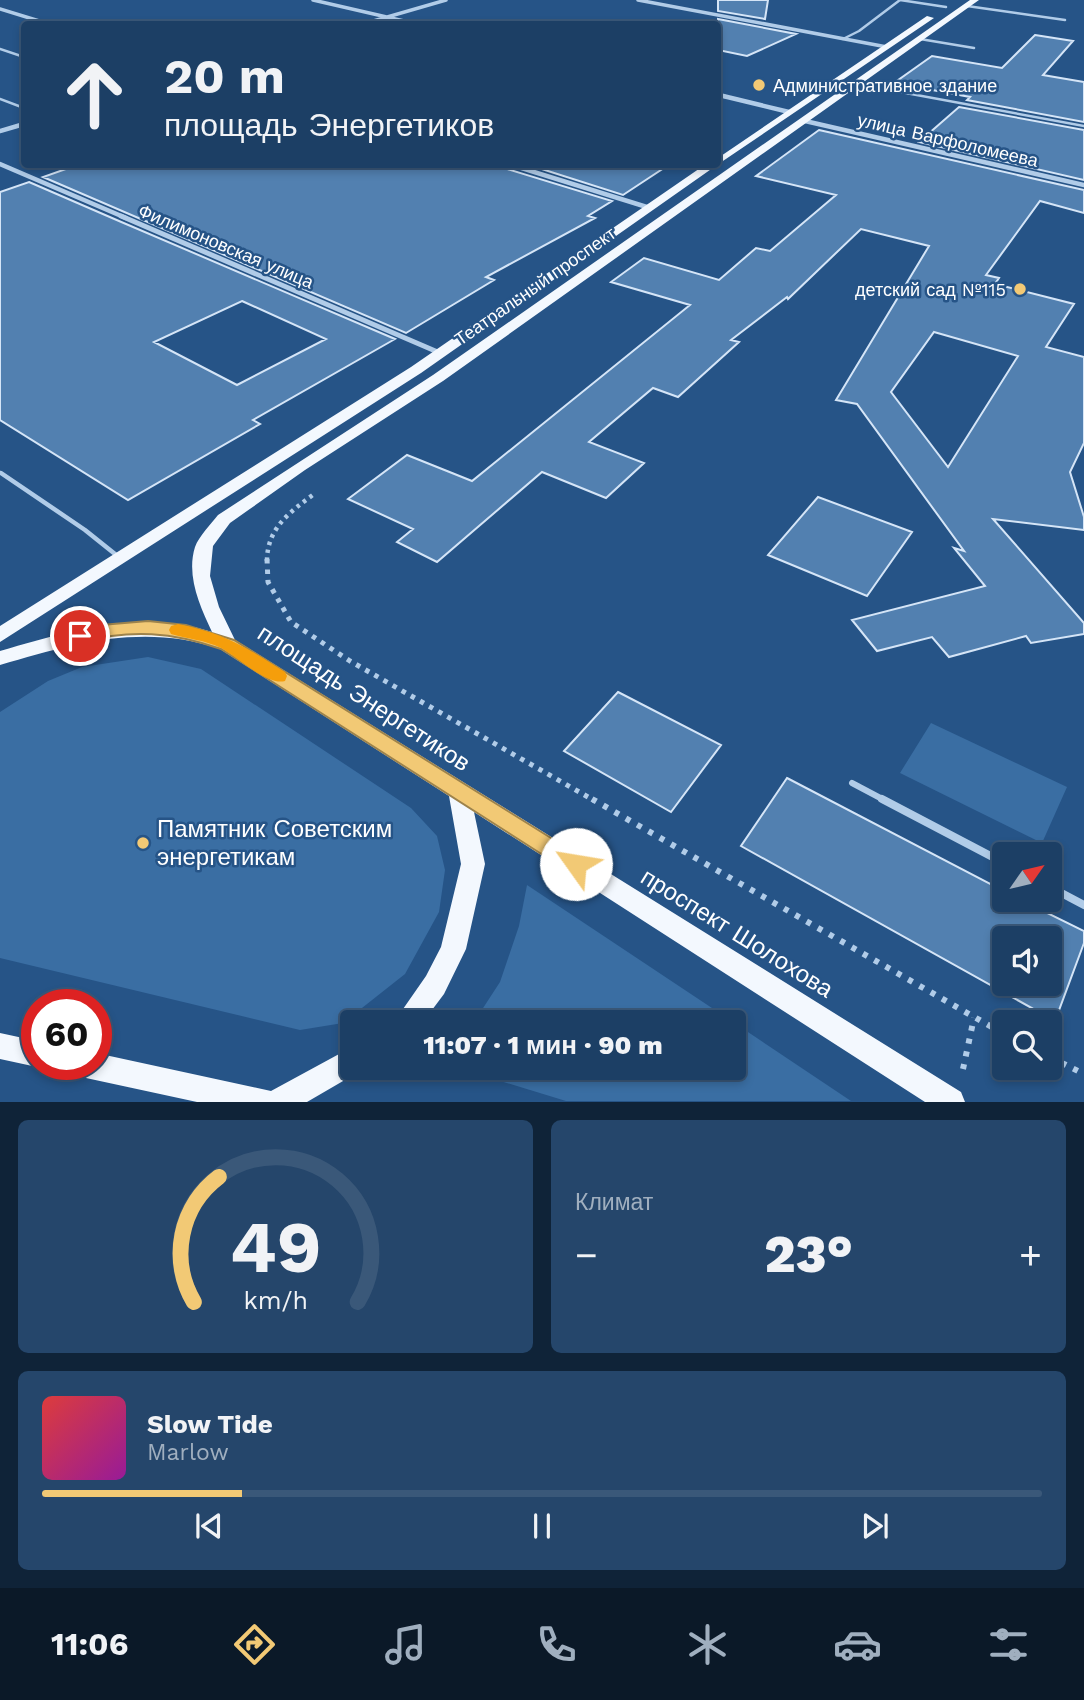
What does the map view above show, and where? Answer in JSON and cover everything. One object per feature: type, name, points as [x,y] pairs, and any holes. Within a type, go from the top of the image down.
[{"type":"main road","name":"Театральный проспект","points":[[721,159],[946,7],[966,2]]},
{"type":"main road","name":"Театральный проспект","points":[[228,644],[209,607],[201,576],[204,546],[225,520],[299,467],[438,378],[858,84],[966,2]]},
{"type":"main road","name":"Театральный проспект","points":[[0,635],[440,354],[708,168]]},
{"type":"main road","name":"площадь Энергетиков","points":[[0,658],[61,640],[123,628],[148,627],[186,631],[228,644],[458,790],[473,864],[453,948],[435,985],[416,1010]]},
{"type":"main road","name":"проспект Шолохова","points":[[458,790],[951,1101]]},
{"type":"main road","points":[[0,1046],[21,1051]]},
{"type":"main road","points":[[279,1101],[340,1067]]},
{"type":"main road","points":[[112,1069],[264,1101]]},
{"type":"street","points":[[313,0],[402,21]]},
{"type":"street","points":[[375,21],[446,0]]},
{"type":"street","points":[[638,0],[887,47]]},
{"type":"street","points":[[0,9],[39,21]]},
{"type":"street","points":[[721,97],[789,112]]},
{"type":"street","name":"улица Варфоломеева","points":[[805,121],[1084,186]]},
{"type":"street","points":[[0,131],[21,125]]},
{"type":"street","name":"Филимоновская улица","points":[[0,164],[440,354]]},
{"type":"street","points":[[521,168],[650,208]]},
{"type":"lane","points":[[843,39],[859,31],[900,0],[946,7]]},
{"type":"lane","points":[[966,2],[1065,20]]},
{"type":"lane","points":[[920,39],[974,48]]},
{"type":"lane","points":[[0,49],[21,56]]},
{"type":"lane","points":[[858,84],[1084,126]]},
{"type":"lane","points":[[0,99],[21,107]]},
{"type":"lane","points":[[1,473],[85,530],[120,558]]},
{"type":"lane","points":[[852,783],[992,857]]},
{"type":"lane","points":[[1062,893],[1084,905]]},
{"type":"path","points":[[317,491],[285,516],[267,544],[268,582],[291,622],[350,661],[992,1028]]},
{"type":"path","points":[[961,1078],[974,1018]]},
{"type":"path","points":[[1062,1063],[1084,1074]]},
{"type":"shaded area","points":[[148,657],[201,669],[411,808],[437,836],[445,870],[439,912],[405,974],[359,1010],[340,1010],[340,1023],[300,1030],[0,958],[0,712],[48,681],[82,667]]},
{"type":"shaded area","points":[[931,723],[1067,787],[1042,842],[1040,842],[900,773]]},
{"type":"shaded area","points":[[527,885],[715,1010],[482,1010],[500,982],[519,926]]},
{"type":"shaded area","points":[[746,1031],[851,1101],[566,1101],[497,1080],[746,1080]]},
{"type":"building","points":[[718,0],[768,0],[765,19],[718,11]]},
{"type":"building","points":[[718,19],[796,34],[747,56],[721,51],[721,21]]},
{"type":"building","points":[[1035,35],[1073,41],[1043,75],[1084,82],[1084,122],[894,83],[932,56],[1002,68]]},
{"type":"building","points":[[959,107],[1084,130],[1084,180],[919,142]]},
{"type":"building","points":[[819,130],[1084,190],[1084,213],[1040,201],[986,275],[999,278],[995,284],[1074,304],[1046,347],[1084,357],[1084,443],[1070,472],[1084,517],[1084,530],[993,519],[1084,623],[1084,634],[1031,643],[1026,636],[949,657],[932,637],[877,651],[852,620],[985,586],[954,548],[964,551],[857,404],[836,400],[929,246],[861,229],[788,299],[787,297],[731,340],[739,342],[678,397],[653,388],[589,442],[644,463],[606,498],[542,472],[437,562],[397,542],[413,529],[348,499],[407,455],[472,481],[690,305],[611,282],[644,258],[719,280],[756,248],[770,251],[836,195],[756,176]],"holes":[[[934,332],[1018,356],[948,467],[891,392]]]},
{"type":"building","points":[[69,168],[506,168],[612,201],[588,216],[595,218],[486,277],[494,280],[406,333],[43,177]]},
{"type":"building","points":[[539,168],[664,168],[623,195]]},
{"type":"building","points":[[29,182],[395,339],[253,420],[260,424],[128,500],[0,420],[0,192]],"holes":[[[242,301],[326,339],[237,385],[154,342]]]},
{"type":"building","points":[[818,497],[912,532],[867,596],[768,555]]},
{"type":"building","points":[[618,692],[721,745],[671,812],[564,751]]},
{"type":"building","points":[[787,778],[992,885],[992,912],[1045,912],[1084,931],[1084,943],[1059,1010],[1035,1010],[1010,996],[1062,996],[1062,926],[992,926],[992,986],[741,846]]},
{"type":"slow traffic","points":[[178,630],[209,636],[228,644],[278,676]]},
{"type":"place","name":"Административное здание","points":[[759,85]]},
{"type":"place","name":"детский сад №115","points":[[1020,289]]},
{"type":"place","name":"Памятник Советским энергетикам","points":[[143,843]]},
{"type":"route","points":[[80,636],[123,628],[148,627],[186,631],[228,644],[576,864]]}]
